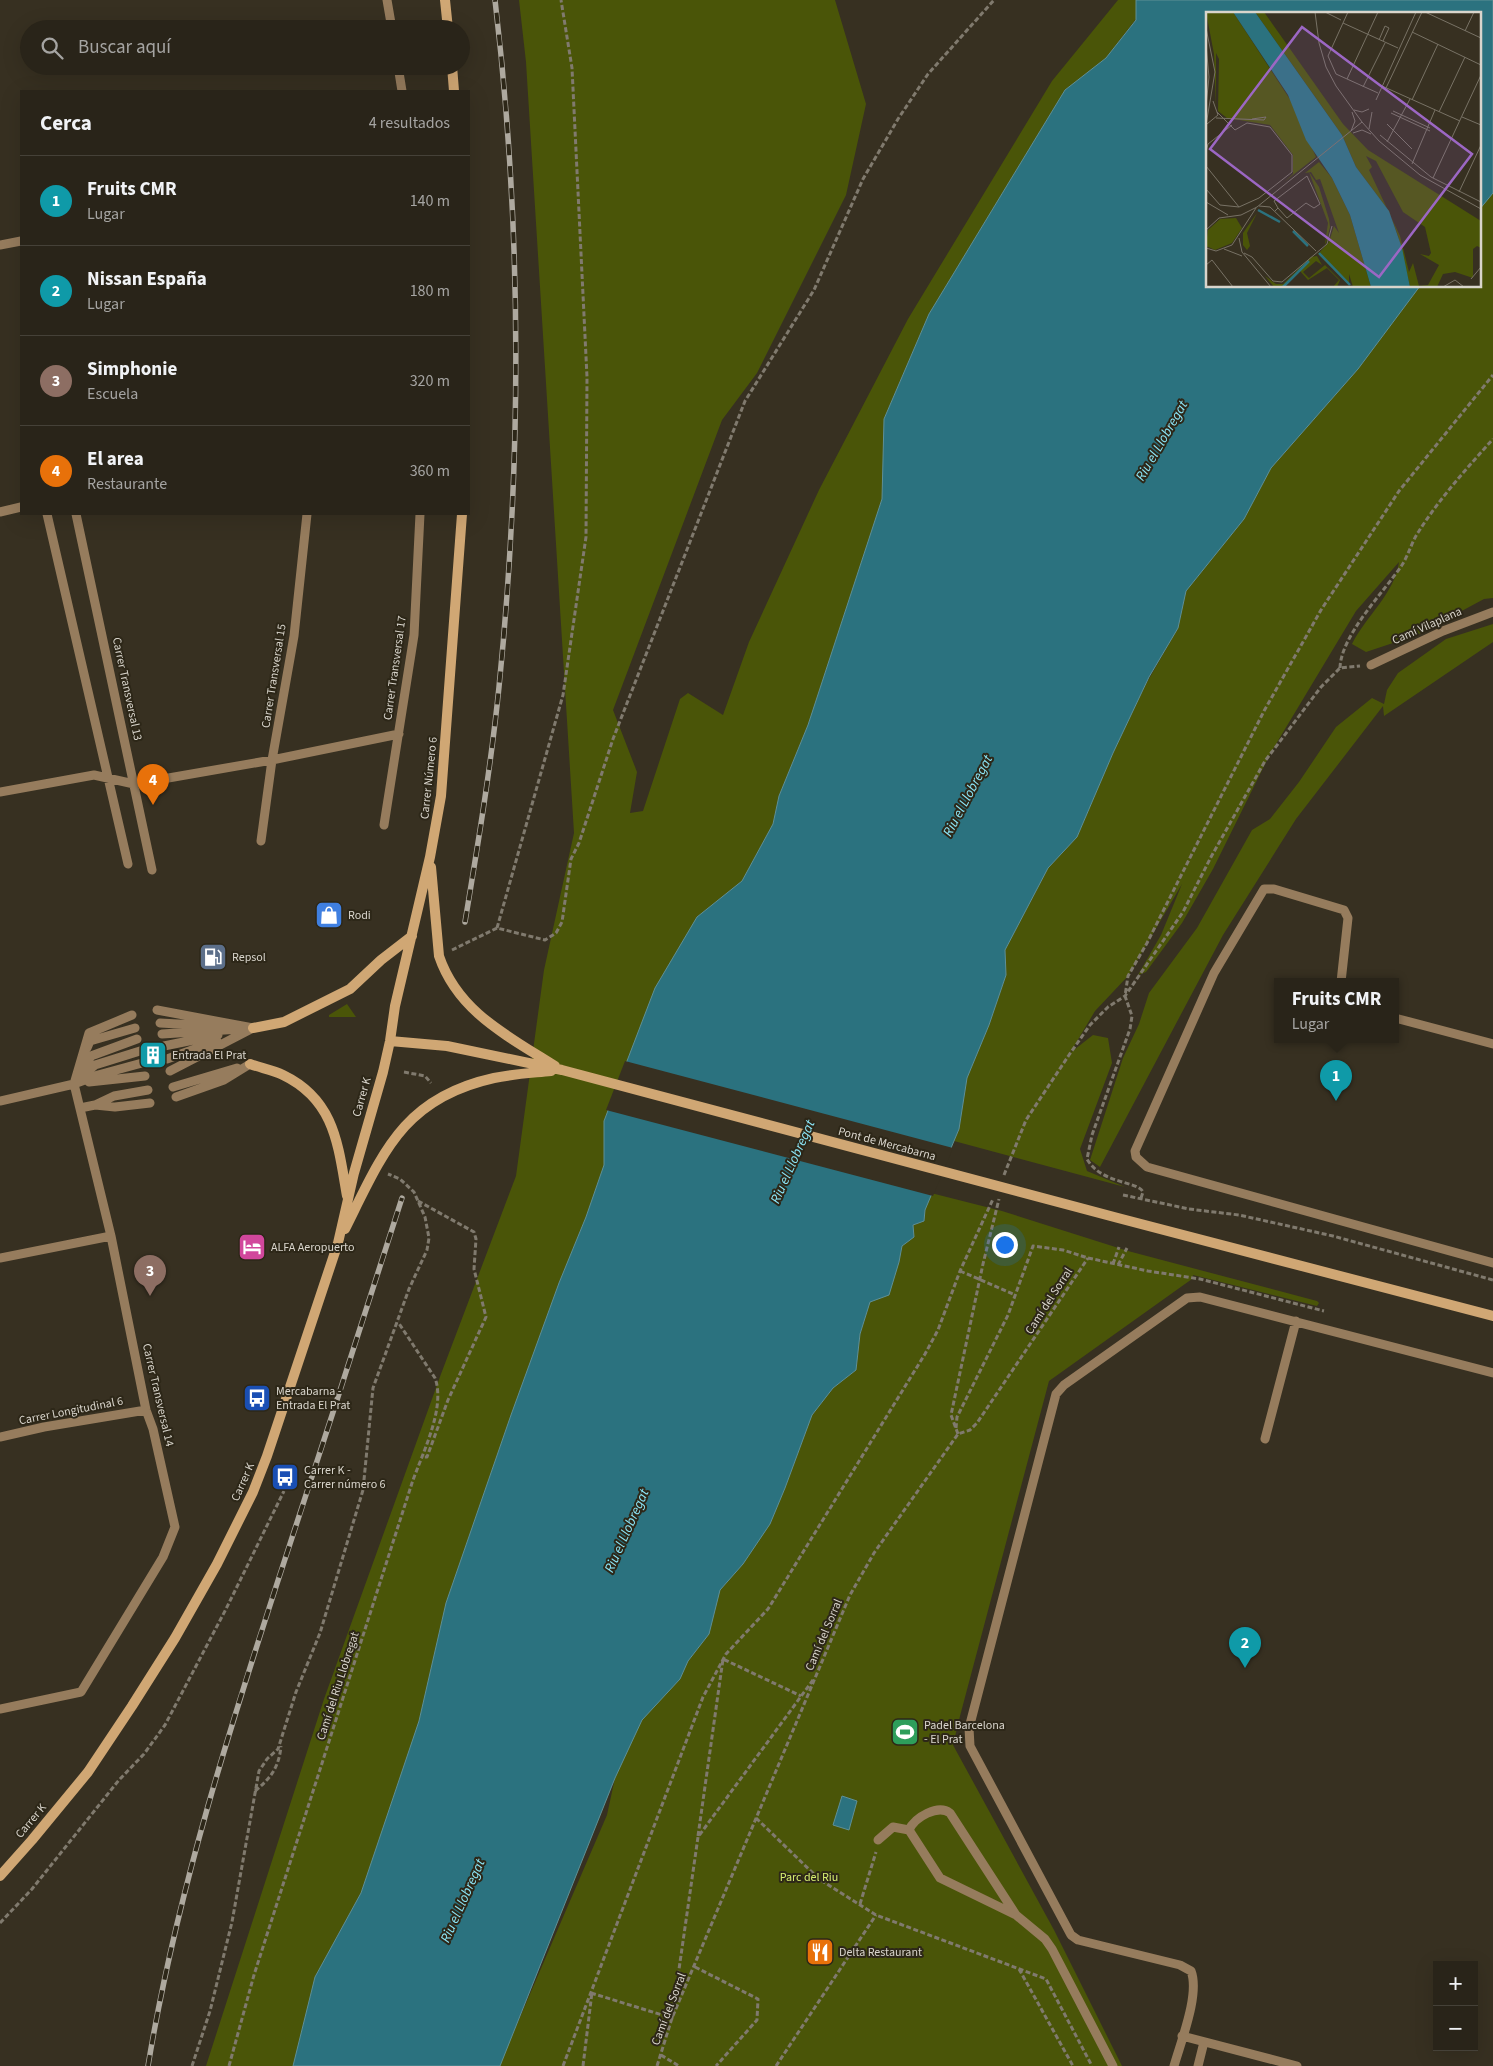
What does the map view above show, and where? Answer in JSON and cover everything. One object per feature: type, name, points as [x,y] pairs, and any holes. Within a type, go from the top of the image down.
[{"type":"main road","points":[[445,0],[447,20]]},
{"type":"main road","points":[[453,75],[454,90]]},
{"type":"main road","name":"Carrer Número 6","points":[[390,1041],[395,1006],[430,857],[441,796],[462,515]]},
{"type":"main road","points":[[430,857],[439,956],[443,969],[456,992],[475,1012],[562,1070]]},
{"type":"main road","points":[[253,1028],[284,1022],[350,989],[381,960],[412,936]]},
{"type":"main road","points":[[390,1041],[447,1046],[562,1070]]},
{"type":"main road","name":"Carrer K","points":[[0,1876],[88,1772],[175,1638],[217,1564],[253,1492],[268,1456],[338,1242],[390,1041]]},
{"type":"main road","points":[[250,1064],[282,1074],[314,1097],[332,1123],[348,1200]]},
{"type":"main road","points":[[338,1242],[376,1169],[400,1130],[425,1107],[460,1087],[494,1078],[562,1070]]},
{"type":"main road","name":"Pont de Mercabarna","points":[[562,1070],[1493,1316]]},
{"type":"lane","points":[[387,0],[390,20]]},
{"type":"lane","points":[[399,75],[402,90]]},
{"type":"lane","points":[[0,245],[20,241]]},
{"type":"lane","points":[[0,512],[20,507]]},
{"type":"lane","points":[[48,515],[128,864]]},
{"type":"lane","name":"Carrer Transversal 13","points":[[76,515],[152,870]]},
{"type":"lane","name":"Carrer Transversal 15","points":[[261,841],[272,760],[294,636],[308,515]]},
{"type":"lane","name":"Carrer Transversal 17","points":[[384,825],[414,635],[420,515]]},
{"type":"lane","name":"Camí Vilaplana","points":[[1371,665],[1443,631],[1493,612]]},
{"type":"lane","points":[[0,792],[94,775],[134,784],[272,760],[399,734]]},
{"type":"lane","points":[[1340,978],[1348,918],[1344,910],[1274,889],[1264,889],[1214,973],[1135,1151],[1136,1158],[1147,1167],[1493,1262]]},
{"type":"lane","points":[[157,1010],[253,1028]]},
{"type":"lane","points":[[74,1084],[89,1033],[132,1015]]},
{"type":"lane","points":[[1399,1019],[1493,1044]]},
{"type":"lane","points":[[160,1023],[253,1028]]},
{"type":"lane","points":[[74,1084],[90,1041],[135,1028]]},
{"type":"lane","points":[[162,1034],[253,1028]]},
{"type":"lane","points":[[164,1046],[253,1028]]},
{"type":"lane","points":[[167,1059],[253,1028]]},
{"type":"lane","points":[[170,1070],[253,1028]]},
{"type":"lane","points":[[74,1084],[91,1056],[137,1039]]},
{"type":"lane","points":[[74,1084],[95,1065],[140,1051]]},
{"type":"lane","points":[[74,1084],[98,1075],[142,1063]]},
{"type":"lane","points":[[173,1087],[250,1064]]},
{"type":"lane","points":[[176,1097],[224,1080],[250,1064]]},
{"type":"lane","points":[[0,1101],[74,1084],[145,1076]]},
{"type":"lane","name":"Carrer Transversal 14","points":[[0,1709],[81,1692],[163,1557],[175,1527],[153,1429],[146,1410],[111,1236],[74,1084]]},
{"type":"lane","points":[[80,1108],[95,1105],[114,1096],[148,1090]]},
{"type":"lane","points":[[95,1105],[115,1107],[150,1103]]},
{"type":"lane","points":[[0,1258],[111,1236]]},
{"type":"lane","points":[[1174,2066],[1194,1994],[1195,1980],[1191,1971],[1180,1965],[1078,1940],[1071,1935],[970,1746],[969,1728],[1056,1394],[1064,1385],[1187,1298],[1200,1296],[1493,1373]]},
{"type":"lane","points":[[1265,1439],[1296,1321]]},
{"type":"lane","name":"Carrer Longitudinal 6","points":[[0,1437],[44,1427],[146,1410]]},
{"type":"lane","points":[[909,1830],[914,1822],[936,1809],[945,1809],[950,1813],[1016,1914]]},
{"type":"lane","points":[[878,1840],[892,1827],[909,1830],[940,1878],[1016,1914],[1045,1939],[1113,2066]]},
{"type":"lane","points":[[1182,2036],[1297,2066]]},
{"type":"lane","points":[[1198,2066],[1204,2042]]},
{"type":"path","points":[[498,928],[563,695],[586,537],[586,357],[572,68],[561,0]]},
{"type":"path","points":[[439,956],[498,928],[545,940],[556,933],[562,922],[571,859],[580,843],[613,739],[745,400],[814,290],[863,179],[898,119],[928,74],[994,0]]},
{"type":"path","points":[[1141,1198],[1143,1192],[1139,1187],[1105,1177],[1092,1168],[1087,1159],[1092,1135],[1130,1029],[1132,1016],[1125,996],[1128,976],[1152,935],[1264,711],[1321,610],[1399,491],[1493,375]]},
{"type":"path","points":[[1340,668],[1340,657],[1356,628],[1403,563],[1418,532],[1450,488],[1493,439]]},
{"type":"path","points":[[1001,1184],[1026,1120],[1090,1025],[1108,1007],[1125,996],[1183,912],[1211,856],[1265,761],[1321,686],[1340,668],[1371,665]]},
{"type":"path","points":[[404,1072],[425,1076],[430,1083]]},
{"type":"path","points":[[192,2066],[210,2011],[232,1922],[261,1767],[278,1749],[296,1692],[320,1633],[360,1503],[373,1388],[428,1245],[425,1218],[414,1192],[400,1179],[376,1169]]},
{"type":"path","points":[[563,2066],[704,1697],[723,1659],[768,1609],[925,1354],[938,1330],[960,1271],[996,1192]]},
{"type":"path","points":[[958,1434],[950,1415],[979,1280],[1001,1193]]},
{"type":"path","points":[[1124,1195],[1189,1209],[1238,1215],[1333,1236],[1493,1280]]},
{"type":"path","points":[[418,1201],[474,1232],[476,1239],[474,1269],[486,1317],[448,1400],[427,1457],[421,1457]]},
{"type":"path","name":"Camí del Sorral","points":[[657,2066],[672,2018],[861,1573],[958,1434],[970,1430],[978,1423],[1088,1258],[1064,1250],[1033,1246],[1015,1295]]},
{"type":"path","points":[[1112,1264],[1119,1247]]},
{"type":"path","points":[[1118,1265],[1128,1248]]},
{"type":"path","points":[[956,1428],[957,1417],[1008,1315],[1015,1295],[960,1271]]},
{"type":"path","name":"Camí del Riu Llobregat","points":[[229,2066],[254,1975],[437,1410],[439,1388],[431,1368],[398,1321]]},
{"type":"path","points":[[0,1923],[32,1889],[119,1780],[144,1754],[165,1725],[226,1609],[284,1491]]},
{"type":"path","points":[[723,1659],[801,1696]]},
{"type":"path","points":[[592,1993],[672,2018],[723,1659]]},
{"type":"path","points":[[698,1837],[816,1676]]},
{"type":"path","points":[[255,1791],[268,1780],[278,1766],[281,1741]]},
{"type":"path","points":[[756,1818],[819,1879],[876,1915],[1046,1979],[1092,2066]]},
{"type":"path","points":[[860,1904],[876,1855],[878,1840]]},
{"type":"path","points":[[776,2066],[876,1915]]},
{"type":"path","points":[[695,1967],[758,1999],[757,2020],[716,2066]]},
{"type":"path","points":[[1019,1969],[1074,2066]]},
{"type":"path","points":[[583,2066],[592,1986]]},
{"type":"path","points":[[661,2055],[679,2066]]},
{"type":"green space","points":[[519,0],[835,0],[866,104],[846,195],[757,373],[722,420],[613,710],[637,772],[630,813],[643,811],[680,699],[688,693],[723,715],[749,642],[819,490],[908,319],[1052,81],[1118,0],[1136,0],[1136,19],[1106,58],[1065,90],[929,314],[884,419],[882,499],[808,725],[779,796],[773,824],[742,881],[697,917],[604,1121],[604,1165],[511,1415],[446,1603],[419,1721],[361,1893],[315,1977],[293,2066],[206,2066],[324,1699],[441,1374],[516,1176],[544,970],[574,833],[526,62]]},
{"type":"green space","points":[[1493,193],[1493,598],[1484,599],[1417,635],[1366,652],[1352,644],[1392,584],[1399,562],[1356,611],[1270,754],[1213,869],[1182,923],[1146,972],[1138,975],[1161,935],[1182,884],[1128,976],[1095,1011],[1070,1053],[1093,1035],[1108,1038],[1112,1063],[1080,1149],[1087,1171],[1125,1187],[954,1141],[959,1129],[967,1078],[989,1025],[1006,975],[1005,950],[1048,868],[1077,837],[1113,753],[1146,684],[1178,628],[1186,591],[1244,519],[1271,468],[1358,369],[1419,288],[1480,288],[1480,209]]},
{"type":"green space","points":[[1493,624],[1493,642],[1384,716],[1383,706],[1296,819],[1223,935],[1100,1167],[1090,1160],[1123,1058],[1139,1024],[1149,993],[1197,928],[1252,830],[1270,819],[1299,782],[1336,727],[1372,698],[1384,704],[1387,690],[1398,673],[1446,639]]},
{"type":"green space","points":[[347,1004],[356,1017],[329,1017],[329,1015]]},
{"type":"green space","name":"Parc del Riu","points":[[931,1193],[1002,1211],[1128,1251],[1319,1303],[1317,1306],[1193,1275],[1192,1279],[1049,1381],[960,1716],[953,1745],[1054,1930],[1122,2066],[499,2066],[607,1815],[615,1778],[642,1719],[680,1679],[688,1661],[709,1634],[720,1590],[743,1564],[770,1524],[812,1415],[833,1388],[856,1370],[860,1334],[870,1302],[899,1262],[902,1246],[914,1237],[913,1225],[924,1221],[925,1210]]},
{"type":"water","name":"Riu el Llobregat","points":[[1136,0],[1493,0],[1493,193],[1480,209],[1480,12],[1206,12],[1206,288],[1419,288],[1358,369],[1271,468],[1244,519],[1186,591],[1178,628],[1149,677],[1113,753],[1077,837],[1048,868],[1005,950],[1006,975],[989,1025],[967,1078],[959,1129],[925,1210],[924,1221],[913,1225],[914,1237],[902,1246],[889,1295],[870,1302],[860,1334],[856,1370],[833,1388],[812,1415],[770,1524],[743,1564],[720,1590],[709,1634],[688,1661],[680,1679],[642,1720],[615,1778],[500,2066],[293,2066],[315,1977],[361,1893],[419,1721],[446,1603],[511,1415],[604,1165],[604,1121],[655,988],[697,917],[742,881],[773,824],[779,796],[808,725],[882,499],[884,419],[929,314],[1065,90],[1106,58],[1136,20]]},
{"type":"water","points":[[842,1796],[857,1801],[849,1830],[833,1825]]},
{"type":"pier","points":[[625,1061],[953,1148],[933,1196],[606,1110]]},
{"type":"railway","points":[[465,922],[496,717],[507,601],[515,430],[516,343],[514,257],[504,86],[495,0]]},
{"type":"railway","points":[[148,2066],[174,1936],[226,1743],[402,1198]]},
{"type":"place","name":"El area","points":[[153,805]]},
{"type":"place","name":"Rodi","points":[[329,915]]},
{"type":"place","name":"Repsol","points":[[213,957]]},
{"type":"place","name":"Entrada El Prat","points":[[153,1055]]},
{"type":"place","name":"Fruits CMR","points":[[1336,1101]]},
{"type":"place","name":"ALFA Aeropuerto","points":[[252,1247]]},
{"type":"place","name":"Simphonie","points":[[150,1296]]},
{"type":"place","name":"Mercabarna - Entrada El Prat","points":[[257,1398]]},
{"type":"place","name":"Carrer K - Carrer número 6","points":[[285,1477]]},
{"type":"place","name":"Nissan España","points":[[1245,1668]]},
{"type":"place","name":"Padel Barcelona - El Prat","points":[[905,1732]]},
{"type":"place","name":"Delta Restaurant","points":[[820,1952]]}]
